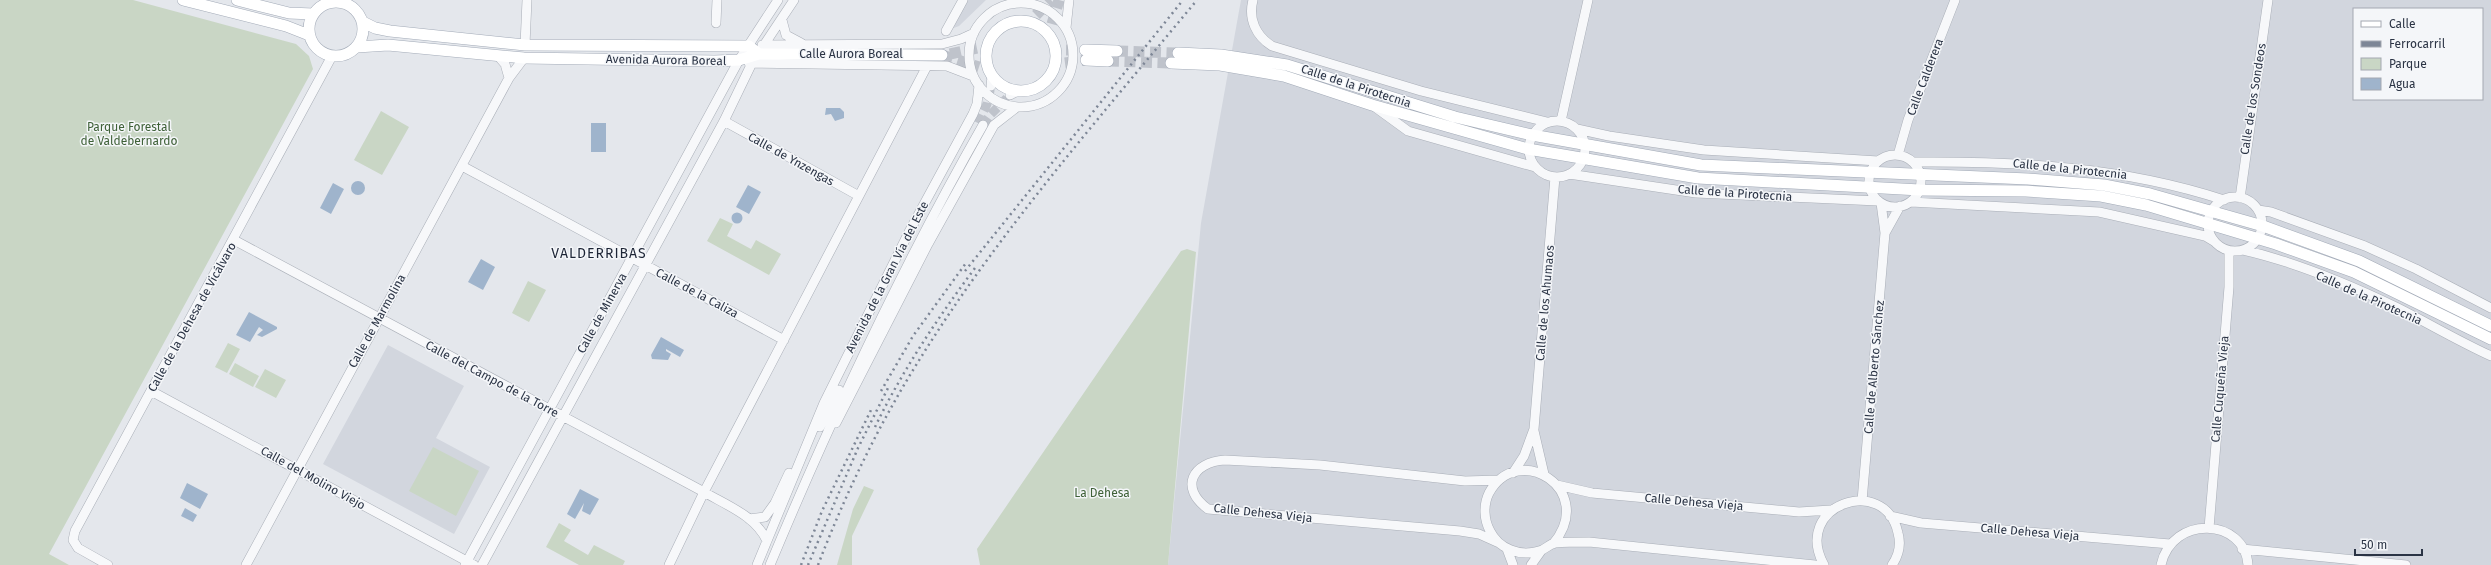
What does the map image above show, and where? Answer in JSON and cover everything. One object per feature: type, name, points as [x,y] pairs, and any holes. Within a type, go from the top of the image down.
[{"type":"main road","points":[[183,0],[286,26],[309,35],[320,51],[332,56],[346,55],[358,47],[363,35],[363,22],[352,6],[340,1],[322,6],[313,14],[310,21],[309,35]]},
{"type":"main road","points":[[237,0],[289,12],[313,14]]},
{"type":"main road","points":[[978,48],[988,41],[1003,25],[1017,20],[1031,18],[1040,26],[1053,42],[1066,50]]},
{"type":"main road","name":"Avenida Aurora Boreal","points":[[363,22],[376,28],[390,31],[525,45],[749,46]]},
{"type":"main road","points":[[988,41],[985,56],[985,75],[1014,93],[1029,90],[1040,85],[1048,78],[1054,68],[1056,57],[1052,24]]},
{"type":"main road","name":"Avenida Aurora Boreal","points":[[358,47],[388,44],[499,57],[524,58],[739,60]]},
{"type":"main road","points":[[749,46],[763,49]]},
{"type":"main road","name":"Calle Aurora Boreal","points":[[739,60],[763,49],[942,55]]},
{"type":"main road","points":[[1108,61],[1085,55],[1117,51]]},
{"type":"main road","name":"Calle de la Pirotecnia","points":[[1178,53],[1221,55],[1287,65],[1442,113],[1532,135],[1701,165],[2104,185],[2150,194],[2212,210],[2263,226],[2360,261],[2409,283],[2491,326]]},
{"type":"main road","points":[[1054,68],[1065,63]]},
{"type":"main road","name":"Calle de la Pirotecnia","points":[[1171,63],[1220,65],[1284,76],[1372,105],[1528,149],[1698,178],[1920,190],[2026,191],[2101,196],[2146,205],[2258,239],[2354,272],[2491,339]]},
{"type":"street","points":[[525,45],[527,0]]},
{"type":"street","points":[[716,23],[717,0]]},
{"type":"street","name":"Calle de Minerva","points":[[469,564],[549,409],[739,60],[778,0]]},
{"type":"street","name":"Calle de Minerva","points":[[482,565],[724,121],[752,63],[763,49],[794,0]]},
{"type":"street","points":[[946,31],[963,0]]},
{"type":"street","points":[[1066,28],[1069,0]]},
{"type":"street","name":"Calle de la Pirotecnia","points":[[1253,0],[1251,8],[1252,20],[1261,39],[1272,46],[1421,91],[1547,122],[1562,121]]},
{"type":"street","points":[[1588,0],[1562,121],[1577,130],[1704,150],[1878,161]]},
{"type":"street","name":"Calle Calderera","points":[[1898,155],[1908,120],[1955,0]]},
{"type":"street","name":"Calle de los Sondeos","points":[[2240,198],[2268,0]]},
{"type":"street","points":[[1028,2],[1048,11],[1066,28],[1071,41],[1073,54],[1072,68],[1064,85],[1055,94],[1041,103],[1017,107],[998,102],[978,85],[985,75],[969,54],[974,32],[982,21],[997,9],[1010,4],[1028,2]]},
{"type":"street","points":[[782,20],[786,35],[794,41],[810,45]]},
{"type":"street","points":[[763,49],[810,45],[942,44],[961,39],[974,32]]},
{"type":"street","name":"Calle de la Dehesa de Vicálvaro","points":[[108,565],[78,548],[73,540],[74,535],[332,56]]},
{"type":"street","points":[[499,57],[506,64],[510,78]]},
{"type":"street","name":"Calle de Marmolina","points":[[246,565],[510,78],[524,58]]},
{"type":"street","name":"Avenida Aurora Boreal","points":[[739,60],[752,63],[927,66],[954,68],[985,75]]},
{"type":"street","points":[[669,565],[704,492],[927,66]]},
{"type":"street","name":"Avenida de la Gran Vía del Este","points":[[757,565],[824,403],[909,232],[973,114],[977,104],[978,85]]},
{"type":"street","name":"Calle de la Pirotecnia","points":[[1372,105],[1408,131],[1535,167],[1544,174],[1555,177],[1569,174],[1696,192],[1880,202],[1889,206],[1900,206]]},
{"type":"street","name":"Avenida de la Gran Vía del Este","points":[[807,478],[961,183],[994,125],[1017,107]]},
{"type":"street","name":"Calle de Ynzengas","points":[[724,121],[859,196]]},
{"type":"street","points":[[1535,167],[1530,159],[1528,149],[1532,135],[1538,128],[1547,122]]},
{"type":"street","name":"Avenida de la Gran Vía del Este","points":[[770,565],[836,409],[897,285],[981,124],[917,236],[796,472]]},
{"type":"street","points":[[1569,174],[1577,168],[1583,159],[1584,144],[1577,130]]},
{"type":"street","points":[[1880,202],[1870,188],[1870,173],[1878,161],[1887,156],[1898,155]]},
{"type":"street","name":"Calle de la Pirotecnia","points":[[1898,155],[1914,162],[2029,163],[2106,171],[2153,180],[2224,200],[2240,198]]},
{"type":"street","points":[[1910,202],[1920,190],[1921,175],[1914,162]]},
{"type":"street","name":"Calle de la Caliza","points":[[462,166],[784,340]]},
{"type":"street","name":"Calle de los Ahumaos","points":[[1513,473],[1524,456],[1534,429],[1555,177]]},
{"type":"street","points":[[2240,198],[2252,203],[2258,210],[2263,226],[2258,239],[2243,250]]},
{"type":"street","points":[[2215,242],[2208,225],[2212,210],[2224,200]]},
{"type":"street","name":"Calle de Alberto Sánchez","points":[[1862,500],[1886,233],[1880,202]]},
{"type":"street","points":[[1900,206],[1910,202],[2099,212],[2199,235],[2215,242],[2229,251]]},
{"type":"street","name":"Calle de Alberto Sánchez","points":[[1886,233],[1900,206]]},
{"type":"street","points":[[2258,210],[2271,212],[2365,246],[2416,269],[2491,308]]},
{"type":"street","name":"Calle del Campo de la Torre","points":[[234,240],[704,492],[749,519],[758,526],[767,541]]},
{"type":"street","name":"Calle de la Pirotecnia","points":[[2229,251],[2243,250],[2272,257],[2348,286],[2396,307],[2491,356]]},
{"type":"street","name":"Calle Cuqueña Vieja","points":[[2209,528],[2229,287],[2229,251]]},
{"type":"street","name":"Calle del Molino Viejo","points":[[151,390],[469,564]]},
{"type":"street","name":"Calle de los Ahumaos","points":[[1534,429],[1544,474]]},
{"type":"street","points":[[749,519],[765,517],[775,503],[791,468],[801,458]]},
{"type":"street","name":"Calle Dehesa Vieja","points":[[1499,480],[1465,481],[1320,465],[1225,460],[1212,461],[1200,467],[1192,482],[1196,498],[1208,508],[1460,531],[1479,534],[1499,544]]},
{"type":"street","points":[[1534,471],[1544,474],[1558,485],[1566,502],[1567,521],[1562,534],[1553,544],[1541,551],[1530,554],[1507,549],[1499,544],[1487,527],[1485,512],[1487,497],[1499,480],[1513,473],[1534,471]]},
{"type":"street","name":"Calle Dehesa Vieja","points":[[1558,485],[1592,493],[1799,512],[1831,510]]},
{"type":"street","points":[[1824,565],[1819,556],[1817,544],[1818,531],[1823,520],[1831,510],[1841,504],[1862,500],[1873,503],[1890,516],[1897,527],[1900,539],[1899,552],[1892,565]]},
{"type":"street","name":"Calle Dehesa Vieja","points":[[1890,516],[1921,523],[2170,544]]},
{"type":"street","points":[[2161,565],[2170,544],[2181,534],[2194,529],[2209,528],[2222,531],[2233,538],[2242,549],[2248,565]]},
{"type":"street","points":[[1553,544],[1589,542],[1815,565]]},
{"type":"street","points":[[1507,549],[1514,565]]},
{"type":"street","points":[[2242,549],[2406,565]]},
{"type":"street","points":[[1531,565],[1541,551]]},
{"type":"shaded area","points":[[968,0],[986,0],[959,26],[951,29]]},
{"type":"shaded area","points":[[1241,0],[2491,0],[2491,565],[1168,565],[1201,223]]},
{"type":"shaded area","points":[[388,345],[464,386],[436,438],[490,467],[454,534],[323,464]]},
{"type":"green space","name":"Parque Forestal de Valdebernardo","points":[[0,0],[133,0],[296,44],[309,56],[313,69],[49,554],[69,565],[0,565]]},
{"type":"green space","points":[[381,111],[409,127],[382,175],[354,160]]},
{"type":"green space","points":[[720,218],[733,224],[727,236],[751,249],[756,240],[781,254],[769,275],[707,241]]},
{"type":"green space","name":"La Dehesa","points":[[1187,249],[1196,252],[1168,565],[980,565],[977,549],[1181,251]]},
{"type":"green space","points":[[528,281],[546,290],[529,322],[512,313]]},
{"type":"green space","points":[[228,343],[240,349],[227,373],[215,367]]},
{"type":"green space","points":[[235,363],[259,376],[253,387],[229,374]]},
{"type":"green space","points":[[265,369],[286,380],[276,398],[255,387]]},
{"type":"green space","points":[[433,447],[479,471],[456,516],[409,491]]},
{"type":"green space","points":[[864,486],[874,490],[852,536],[852,565],[837,565],[853,509]]},
{"type":"green space","points":[[559,523],[571,530],[564,541],[588,555],[594,545],[625,561],[623,565],[579,565],[546,547]]},
{"type":"water","points":[[826,108],[840,108],[844,112],[844,118],[835,121],[831,114],[825,115]]},
{"type":"water","points":[[591,123],[606,123],[606,152],[591,152]]},
{"type":"water","points":[[358,181],[363,183],[365,188],[363,193],[358,195],[353,193],[351,188],[353,183]]},
{"type":"water","points":[[333,183],[344,189],[331,214],[320,208]]},
{"type":"water","points":[[748,185],[761,192],[749,214],[736,207]]},
{"type":"water","points":[[735,213],[739,213],[741,214],[741,222],[735,223],[732,220],[732,216]]},
{"type":"water","points":[[481,259],[495,267],[483,290],[468,282]]},
{"type":"water","points":[[249,312],[277,327],[277,329],[262,337],[257,335],[263,330],[259,327],[250,342],[236,335]]},
{"type":"water","points":[[661,337],[684,350],[680,357],[666,349],[666,351],[671,354],[668,360],[652,359],[651,355]]},
{"type":"water","points":[[187,483],[208,494],[200,509],[180,498]]},
{"type":"water","points":[[580,489],[599,499],[590,515],[582,511],[584,503],[575,519],[567,514]]},
{"type":"water","points":[[185,508],[197,515],[193,522],[181,516]]},
{"type":"tunnel","points":[[1036,15],[1051,0]]},
{"type":"tunnel","points":[[1052,24],[1059,0]]},
{"type":"tunnel","points":[[950,54],[978,48]]},
{"type":"tunnel","points":[[1066,50],[1085,50]]},
{"type":"tunnel","points":[[1117,51],[1178,53]]},
{"type":"tunnel","points":[[942,55],[979,67]]},
{"type":"tunnel","points":[[1065,63],[1086,60]]},
{"type":"tunnel","points":[[1108,61],[1171,63]]},
{"type":"tunnel","points":[[978,123],[987,104],[991,86]]},
{"type":"tunnel","points":[[983,125],[990,115],[1010,95]]},
{"type":"railway","points":[[965,271],[1183,0]]},
{"type":"railway","points":[[818,565],[839,513],[863,461],[889,411],[903,386],[949,314],[981,268],[1051,176],[1197,0]]},
{"type":"railway","points":[[881,391],[913,336],[966,263]]},
{"type":"railway","points":[[875,427],[908,366],[947,306],[975,268]]},
{"type":"railway","points":[[808,565],[858,448],[889,386]]},
{"type":"railway","points":[[801,565],[822,511],[871,410]]},
{"type":"district","name":"VALDERRIBAS","points":[[599,253]]}]
